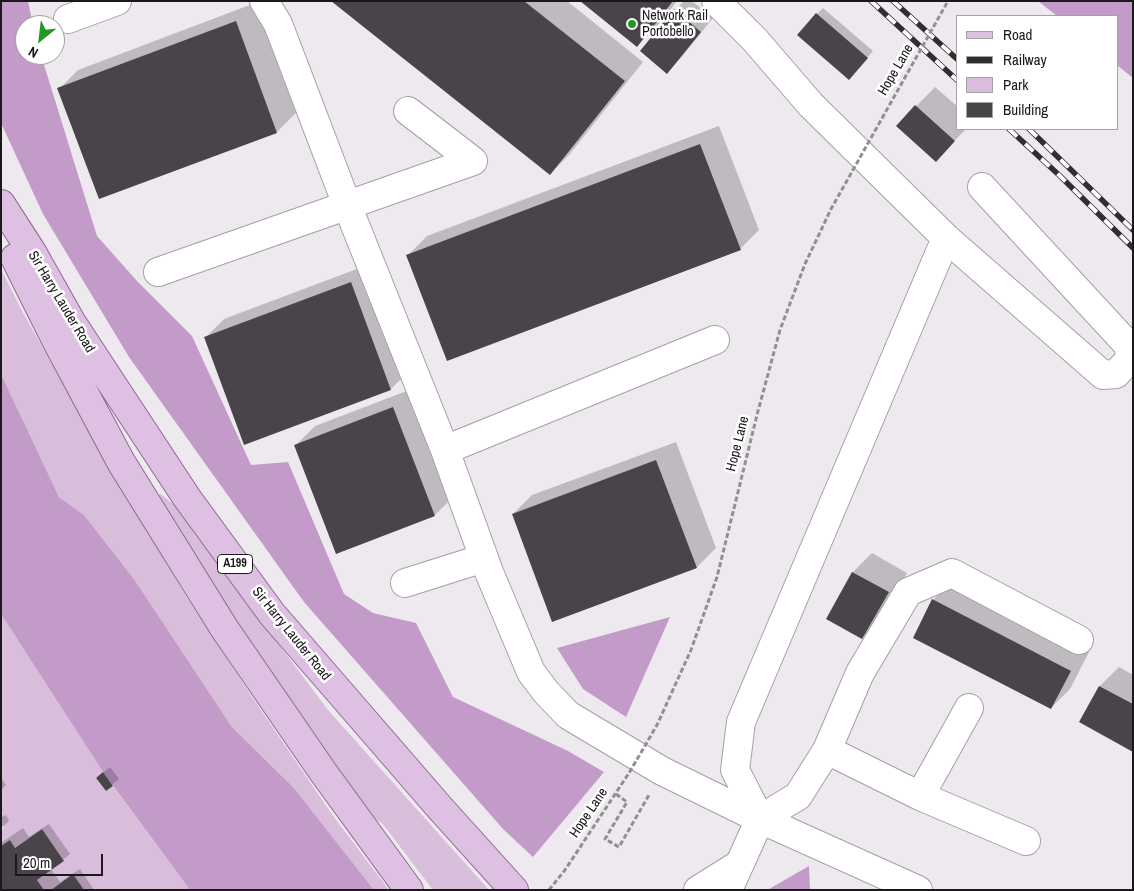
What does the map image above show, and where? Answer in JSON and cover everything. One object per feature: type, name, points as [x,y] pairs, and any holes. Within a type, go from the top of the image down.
[{"type":"main road","name":"Sir Harry Lauder Road","points":[[1,204],[32,252],[83,340],[187,498],[272,614],[440,808],[514,890]]},
{"type":"main road","name":"Sir Harry Lauder Road","points":[[1,222],[24,277],[121,462],[224,628],[323,772],[409,890]]},
{"type":"street","points":[[68,19],[117,1]]},
{"type":"street","points":[[264,1],[278,24],[347,205],[446,450],[484,558],[531,672],[546,692],[568,714],[662,771],[904,887]]},
{"type":"street","points":[[716,1],[755,40],[811,105],[946,238],[1103,374],[1116,374],[1130,359],[1129,346],[982,187]]},
{"type":"street","points":[[158,272],[473,161],[408,111]]},
{"type":"street","points":[[760,819],[734,770],[741,722],[946,238]]},
{"type":"street","points":[[446,450],[715,340]]},
{"type":"street","points":[[405,583],[484,558]]},
{"type":"street","points":[[698,890],[733,877],[760,819],[798,796],[827,750],[860,673],[908,592],[952,573],[1079,640]]},
{"type":"street","points":[[920,796],[969,708]]},
{"type":"street","points":[[827,750],[920,796],[1026,841]]},
{"type":"path","name":"Hope Lane","points":[[549,890],[565,870],[616,794],[657,725],[691,650],[717,577],[780,330],[804,264],[831,209],[948,1]]},
{"type":"path","points":[[616,794],[627,802],[605,839],[619,847],[662,771]]},
{"type":"green space","points":[[1,269],[22,311],[104,457],[184,593],[331,813],[389,890],[374,890],[294,788],[232,727],[134,579],[84,515],[59,497],[1,374]]},
{"type":"green space","points":[[161,494],[174,505],[328,710],[489,890],[433,890],[382,823],[356,811],[156,496]]},
{"type":"green space","points":[[1,614],[103,772],[96,778],[106,791],[113,786],[190,890],[84,890],[73,874],[51,890],[44,890],[37,880],[64,861],[42,829],[15,848],[10,840],[1,846],[1,829],[4,828],[1,824]]},
{"type":"shaded area","points":[[1,1],[28,1],[31,15],[15,15],[15,65],[44,65],[97,236],[137,281],[192,336],[251,465],[288,462],[344,594],[373,613],[416,623],[453,697],[568,751],[604,772],[533,857],[503,829],[304,602],[129,357],[43,214],[1,123]]},
{"type":"shaded area","points":[[1038,1],[1133,1],[1133,78],[1119,67],[1119,15],[1056,15]]},
{"type":"shaded area","points":[[1,374],[59,497],[84,515],[134,579],[232,727],[294,788],[374,890],[190,890],[103,772],[1,614]]},
{"type":"shaded area","points":[[670,617],[626,717],[583,689],[557,648]]},
{"type":"shaded area","points":[[809,866],[810,890],[769,890],[769,889]]},
{"type":"building","points":[[331,1],[524,1],[625,81],[550,175]]},
{"type":"building","name":"Network Rail Portobello","points":[[580,1],[673,1],[637,47]]},
{"type":"building","points":[[674,9],[701,32],[667,74],[640,51]]},
{"type":"building","points":[[816,13],[868,58],[849,80],[797,35]]},
{"type":"building","points":[[236,21],[277,133],[99,199],[57,88]]},
{"type":"building","points":[[915,105],[955,141],[936,162],[896,126]]},
{"type":"building","points":[[700,144],[741,250],[447,361],[406,255]]},
{"type":"building","points":[[351,282],[391,390],[244,445],[204,337]]},
{"type":"building","points":[[393,407],[435,516],[336,554],[294,445]]},
{"type":"building","points":[[656,460],[697,568],[552,622],[512,514]]},
{"type":"building","points":[[852,572],[889,592],[862,639],[826,619]]},
{"type":"building","points":[[932,599],[1071,671],[1051,709],[913,638]]},
{"type":"building","points":[[1099,686],[1133,704],[1133,752],[1079,722]]},
{"type":"building","points":[[103,772],[113,786],[106,791],[96,778]]},
{"type":"building","points":[[42,829],[64,861],[37,880],[44,890],[1,890],[1,846],[10,840],[15,848]]},
{"type":"building","points":[[73,874],[84,890],[51,890]]},
{"type":"railway","points":[[871,1],[956,79]]},
{"type":"railway","points":[[893,1],[956,58]]},
{"type":"railway","points":[[1010,130],[1133,248]]},
{"type":"railway","points":[[1030,130],[1133,230]]},
{"type":"place","name":"Network Rail Portobello","points":[[632,24]]}]
